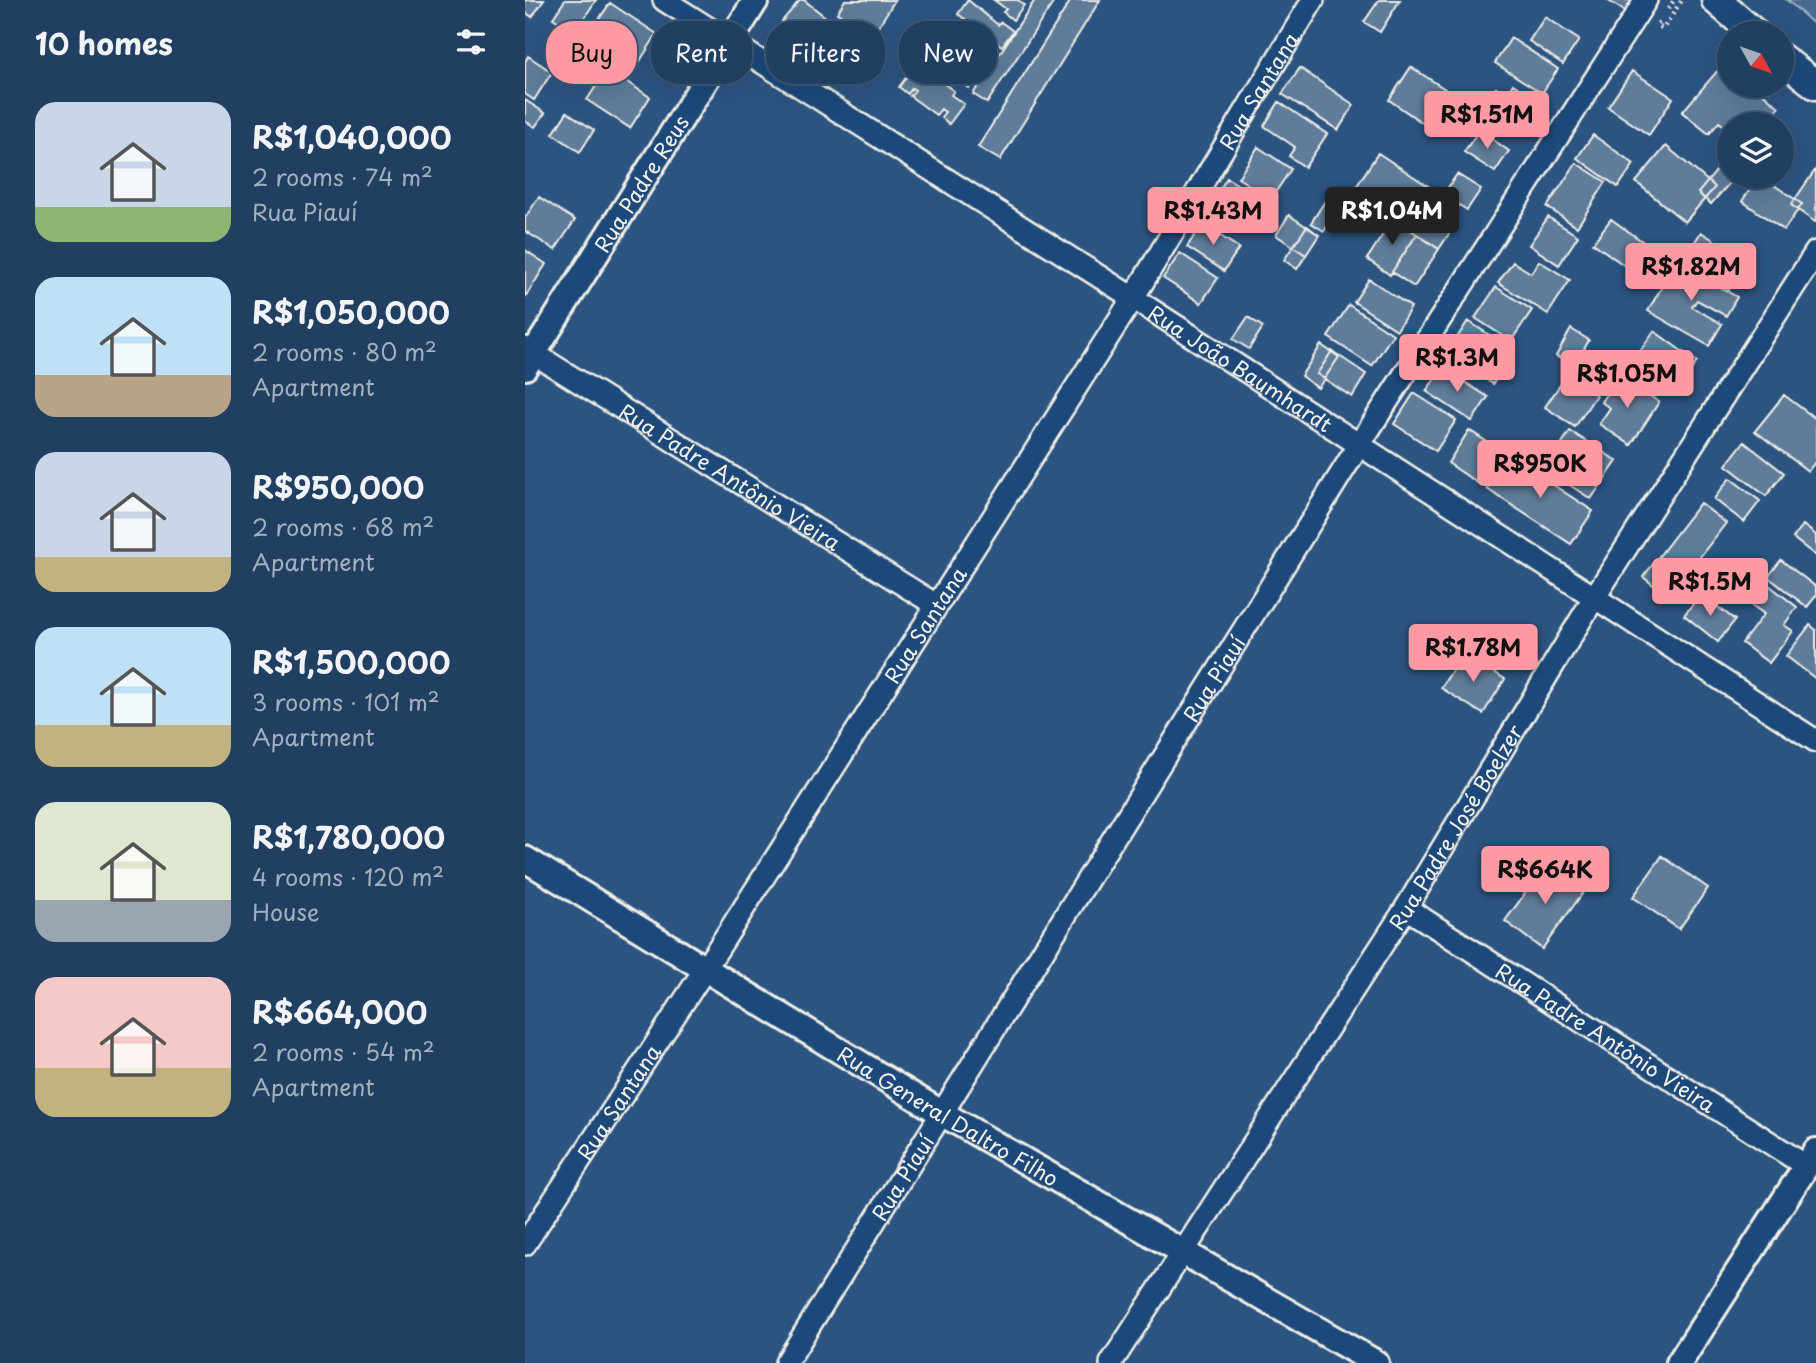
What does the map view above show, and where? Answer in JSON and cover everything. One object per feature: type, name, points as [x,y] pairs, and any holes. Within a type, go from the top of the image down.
[{"type":"main road","points":[[1716,0],[1740,21]]},
{"type":"main road","points":[[1794,68],[1816,85]]},
{"type":"street","name":"Rua João Baumhardt","points":[[664,0],[697,21]]},
{"type":"street","name":"Rua Padre Reus","points":[[742,21],[756,0]]},
{"type":"street","name":"Rua Santana","points":[[525,1244],[705,969],[1133,298],[1314,0]]},
{"type":"street","name":"Rua Piauí","points":[[786,1363],[1359,445],[1646,0]]},
{"type":"street","name":"Rua João Baumhardt","points":[[752,56],[1133,298],[1816,741]]},
{"type":"street","name":"Rua Padre Reus","points":[[528,356],[702,84]]},
{"type":"street","name":"Rua Padre José Boelzer","points":[[1111,1363],[1406,908],[1594,598],[1816,252]]},
{"type":"street","name":"Rua Padre Antônio Vieira","points":[[528,356],[936,605]]},
{"type":"street","name":"Rua General Daltro Filho","points":[[525,859],[943,1114],[1376,1363]]},
{"type":"street","name":"Rua Padre Antônio Vieira","points":[[1406,908],[1811,1158]]},
{"type":"street","points":[[1679,1363],[1811,1158]]},
{"type":"path","points":[[1663,29],[1682,0]]},
{"type":"shaded area","points":[[1787,0],[1816,0],[1816,26]]},
{"type":"building","points":[[525,0],[544,0],[532,17],[525,12]]},
{"type":"building","points":[[565,0],[596,0],[582,21],[558,21],[553,18]]},
{"type":"building","points":[[800,0],[804,0],[830,21],[782,21]]},
{"type":"building","points":[[845,0],[895,0],[882,21],[850,21],[837,13]]},
{"type":"building","points":[[968,0],[993,21],[964,21],[965,19],[958,14]]},
{"type":"building","points":[[994,0],[1018,0],[1024,5],[1013,20],[1003,12],[1006,9]]},
{"type":"building","points":[[1035,0],[1055,0],[987,103],[973,94],[980,84],[997,84],[997,58]]},
{"type":"building","points":[[1071,0],[1100,0],[1000,160],[978,147]]},
{"type":"building","points":[[1379,0],[1400,0],[1380,32],[1364,22]]},
{"type":"building","points":[[1607,0],[1635,0],[1626,12]]},
{"type":"building","points":[[610,3],[651,30],[651,43],[637,66],[637,21],[598,21]]},
{"type":"building","points":[[1545,17],[1579,40],[1563,64],[1529,41]]},
{"type":"building","points":[[1001,22],[1013,31],[1002,46],[997,43],[997,24]]},
{"type":"building","points":[[1511,38],[1558,69],[1542,93],[1495,63]]},
{"type":"building","points":[[528,56],[546,68],[546,81],[534,100],[525,94],[525,62]]},
{"type":"building","points":[[1411,67],[1445,89],[1423,123],[1389,100]]},
{"type":"building","points":[[1300,68],[1354,105],[1338,130],[1282,94]]},
{"type":"building","points":[[1632,71],[1673,98],[1649,135],[1608,107]]},
{"type":"building","points":[[1717,71],[1717,98],[1768,98],[1779,107],[1775,112],[1717,112],[1717,124],[1709,134],[1682,112]]},
{"type":"building","points":[[597,84],[630,84],[650,97],[630,128],[587,100]]},
{"type":"building","points":[[901,84],[944,84],[954,91],[951,95],[964,104],[949,124],[941,117],[945,112],[941,109],[936,115],[910,96],[915,90],[912,88],[908,94],[899,87]]},
{"type":"building","points":[[1513,84],[1537,100],[1518,129],[1483,107],[1496,88],[1506,95]]},
{"type":"building","points":[[525,100],[545,113],[535,127],[525,121]]},
{"type":"building","points":[[1279,102],[1327,134],[1305,167],[1289,156],[1295,147],[1264,126]]},
{"type":"building","points":[[567,112],[594,130],[580,152],[553,134]]},
{"type":"building","points":[[1479,130],[1509,151],[1495,172],[1464,152]]},
{"type":"building","points":[[1593,135],[1634,164],[1618,187],[1577,158]]},
{"type":"building","points":[[1666,146],[1715,187],[1685,222],[1636,182]]},
{"type":"building","points":[[1258,147],[1291,169],[1271,199],[1238,178]]},
{"type":"building","points":[[1378,153],[1437,192],[1412,231],[1353,192]]},
{"type":"building","points":[[1576,163],[1606,182],[1577,227],[1547,207]]},
{"type":"building","points":[[1816,169],[1816,221],[1815,222],[1791,205]]},
{"type":"building","points":[[1717,170],[1717,189],[1724,189],[1711,204],[1698,193]]},
{"type":"building","points":[[1457,174],[1481,189],[1467,210],[1443,195]]},
{"type":"building","points":[[1227,178],[1246,190],[1240,198],[1260,211],[1247,231],[1209,206]]},
{"type":"building","points":[[1334,187],[1347,196],[1324,231],[1311,223]]},
{"type":"building","points":[[1750,189],[1780,189],[1802,204],[1784,230],[1742,201]]},
{"type":"building","points":[[539,197],[575,220],[555,250],[525,231],[525,218]]},
{"type":"building","points":[[1429,205],[1456,223],[1439,249],[1412,231]]},
{"type":"building","points":[[1289,215],[1319,235],[1306,255],[1276,235]]},
{"type":"building","points":[[1548,217],[1578,236],[1559,265],[1529,245]]},
{"type":"building","points":[[1393,219],[1417,234],[1390,275],[1367,259]]},
{"type":"building","points":[[1611,219],[1646,244],[1628,268],[1593,243]]},
{"type":"building","points":[[1202,224],[1239,248],[1224,271],[1187,247]]},
{"type":"building","points":[[1307,226],[1319,235],[1297,269],[1284,260]]},
{"type":"building","points":[[1701,232],[1747,261],[1729,290],[1683,261]]},
{"type":"building","points":[[1417,234],[1439,249],[1414,287],[1392,272]]},
{"type":"building","points":[[525,250],[546,264],[526,296],[525,295]]},
{"type":"building","points":[[1180,253],[1218,278],[1201,303],[1163,278]]},
{"type":"building","points":[[1539,261],[1570,280],[1548,314],[1498,283],[1513,262],[1531,273]]},
{"type":"building","points":[[1676,262],[1737,297],[1726,316],[1697,300],[1692,307],[1722,324],[1709,346],[1648,311]]},
{"type":"building","points":[[1369,279],[1411,307],[1397,330],[1354,302]]},
{"type":"building","points":[[1496,287],[1532,310],[1511,341],[1475,318]]},
{"type":"building","points":[[1349,305],[1393,334],[1372,366],[1328,337]]},
{"type":"building","points":[[1248,317],[1263,327],[1249,349],[1233,339]]},
{"type":"building","points":[[1468,321],[1514,351],[1493,384],[1447,353]]},
{"type":"building","points":[[1571,329],[1589,340],[1575,366],[1556,356]]},
{"type":"building","points":[[1654,331],[1697,362],[1676,390],[1643,366],[1647,362],[1637,355]]},
{"type":"building","points":[[1321,345],[1339,357],[1318,388],[1301,376]]},
{"type":"building","points":[[1332,351],[1366,374],[1352,397],[1317,374]]},
{"type":"building","points":[[1443,368],[1488,397],[1472,421],[1426,391]]},
{"type":"building","points":[[1618,375],[1659,402],[1631,445],[1599,424],[1610,408],[1601,402]]},
{"type":"building","points":[[1566,376],[1596,395],[1575,427],[1545,407]]},
{"type":"building","points":[[1414,393],[1456,420],[1436,451],[1394,424]]},
{"type":"building","points":[[1784,395],[1816,419],[1816,461],[1808,471],[1755,431]]},
{"type":"building","points":[[1469,430],[1504,453],[1482,486],[1448,463]]},
{"type":"building","points":[[1570,431],[1617,461],[1591,499],[1545,469]]},
{"type":"building","points":[[1744,442],[1784,473],[1766,496],[1726,465]]},
{"type":"building","points":[[1509,456],[1593,511],[1571,544],[1487,489]]},
{"type":"building","points":[[1730,478],[1760,501],[1744,522],[1714,499]]},
{"type":"building","points":[[1700,503],[1726,523],[1669,597],[1643,577]]},
{"type":"building","points":[[1803,525],[1816,535],[1816,556],[1793,538]]},
{"type":"building","points":[[1781,560],[1816,587],[1816,596],[1807,607],[1768,577]]},
{"type":"building","points":[[1765,582],[1797,607],[1784,625],[1793,631],[1769,663],[1742,643],[1764,614],[1749,603]]},
{"type":"building","points":[[1701,594],[1735,620],[1718,642],[1684,615]]},
{"type":"building","points":[[1810,625],[1816,630],[1816,679],[1786,656]]},
{"type":"building","points":[[1463,653],[1505,679],[1483,714],[1441,688]]},
{"type":"building","points":[[1662,856],[1708,888],[1679,929],[1633,897]]},
{"type":"building","points":[[1547,863],[1585,890],[1542,949],[1505,921]]}]
